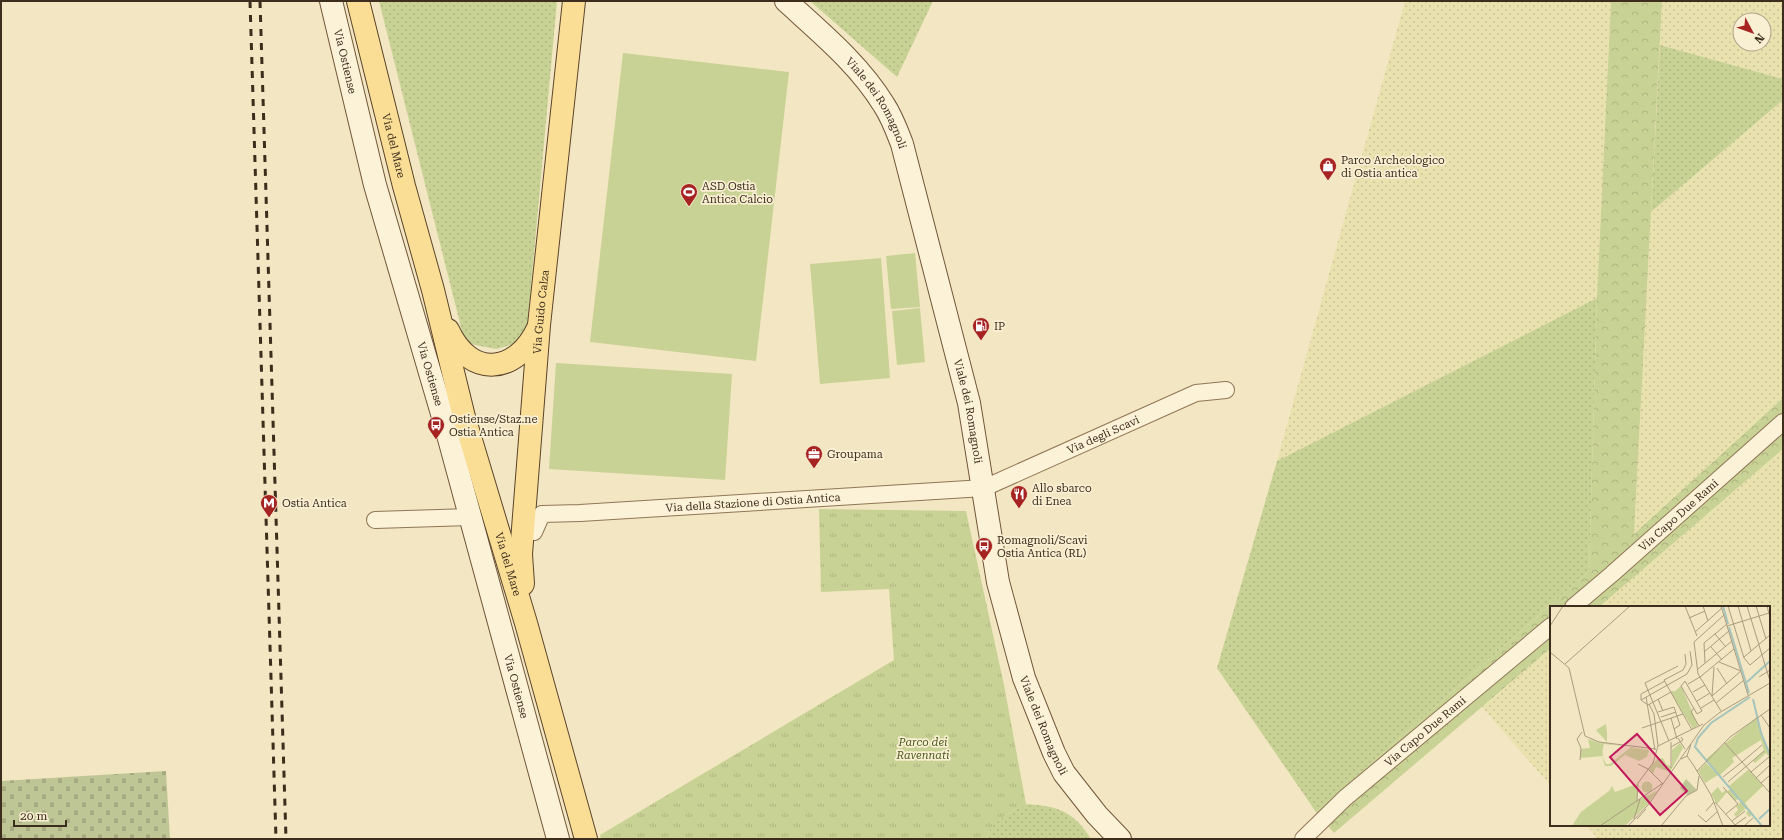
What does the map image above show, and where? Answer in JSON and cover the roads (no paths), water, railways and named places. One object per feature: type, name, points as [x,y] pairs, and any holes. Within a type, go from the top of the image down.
[{"type":"main road","name":"Via Ostiense","points":[[331,1],[375,185],[470,517],[558,839]]},
{"type":"main road","name":"Via del Mare","points":[[358,1],[404,186],[433,290],[464,417],[526,623],[586,839]]},
{"type":"main road","name":"Via Guido Calza","points":[[526,623],[521,554],[524,508],[539,325],[574,1]]},
{"type":"main road","name":"Viale dei Romagnoli","points":[[786,1],[845,56],[868,83],[885,106],[902,144],[967,393],[984,488],[998,582],[1024,678],[1054,753],[1064,773],[1097,815],[1120,839]]},
{"type":"main road","name":"Via del Mare","points":[[433,290],[453,340],[465,355],[480,362],[497,363],[513,359],[528,346],[539,325]]},
{"type":"street","name":"Via degli Scavi","points":[[984,488],[1196,394],[1226,390]]},
{"type":"street","name":"Via Capo Due Rami","points":[[1574,606],[1783,422]]},
{"type":"street","name":"Via della Stazione di Ostia Antica","points":[[534,532],[542,514],[580,513],[984,488]]},
{"type":"street","points":[[375,520],[470,517]]},
{"type":"street","name":"Via Capo Due Rami","points":[[1303,839],[1345,798],[1550,627]]},
{"type":"railway","points":[[250,1],[276,839]]},
{"type":"railway","points":[[260,1],[286,839]]},
{"type":"place","name":"Parco Archeologico di Ostia antica","points":[[1328,181]]},
{"type":"place","name":"ASD Ostia Antica Calcio","points":[[689,207]]},
{"type":"place","name":"IP","points":[[981,341]]},
{"type":"place","name":"Ostiense/Staz.ne Ostia Antica","points":[[436,440]]},
{"type":"place","name":"Groupama","points":[[814,469]]},
{"type":"place","name":"Allo sbarco di Enea","points":[[1019,509]]},
{"type":"place","name":"Ostia Antica","points":[[269,518]]},
{"type":"place","name":"Romagnoli/Scavi Ostia Antica (RL)","points":[[984,561]]},
{"type":"park label","name":"Parco dei Ravennati","points":[[923,748]]}]
